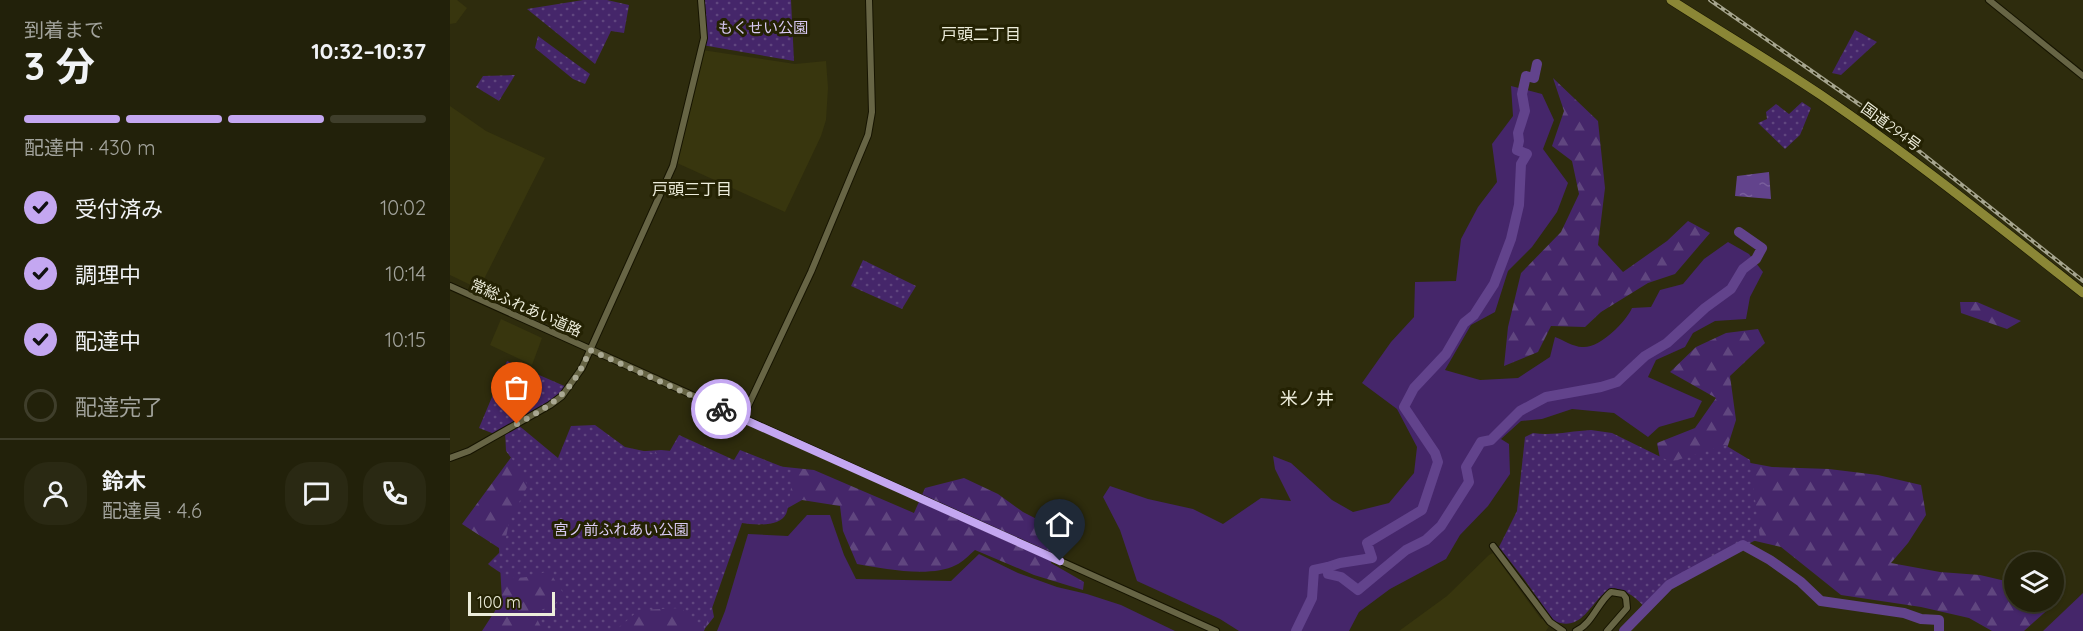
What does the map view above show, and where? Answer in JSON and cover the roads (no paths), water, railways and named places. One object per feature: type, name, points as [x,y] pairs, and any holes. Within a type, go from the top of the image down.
[{"type":"highway","name":"国道294号","points":[[1671,0],[1820,94],[1978,210],[2083,293]]},
{"type":"street","points":[[450,458],[469,451],[550,405],[562,396],[577,378],[673,166],[704,38],[702,0]]},
{"type":"street","points":[[742,419],[810,272],[868,135],[872,91],[869,0]]},
{"type":"street","points":[[1989,0],[2083,76]]},
{"type":"street","name":"常総ふれあい道路","points":[[450,286],[1215,631]]},
{"type":"street","points":[[1493,546],[1550,622],[1563,631]]},
{"type":"street","points":[[1576,631],[1586,624],[1611,591],[1618,592],[1626,598],[1627,608],[1606,631]]},
{"type":"water","points":[[1769,172],[1771,199],[1735,196],[1737,176]]},
{"type":"waterway","points":[[1328,567],[1372,558],[1367,543],[1422,510],[1438,462],[1435,453],[1404,407],[1414,388],[1446,354],[1464,323],[1474,315],[1494,284],[1511,239],[1519,205],[1521,164],[1527,154],[1517,150],[1518,133],[1525,111],[1522,94],[1526,76],[1534,78],[1537,64]]},
{"type":"waterway","points":[[1296,631],[1312,598],[1314,570],[1328,567],[1328,574],[1341,577],[1358,590],[1406,550],[1426,540],[1441,526],[1469,482],[1466,467],[1481,442],[1491,440],[1520,411],[1546,397],[1617,382],[1645,356],[1667,343],[1705,308],[1731,289],[1743,269],[1756,259],[1762,248],[1739,232]]},
{"type":"waterway","points":[[1624,631],[1669,585],[1743,545],[1770,560],[1801,582],[1821,601],[1904,613],[1921,619],[1939,620],[1939,631]]},
{"type":"railway","points":[[1710,0],[1866,109],[2083,281]]},
{"type":"district","name":"戸頭二丁目","points":[[981,34]]},
{"type":"district","name":"戸頭三丁目","points":[[692,189]]},
{"type":"district","name":"米ノ井","points":[[1307,399]]},
{"type":"park label","name":"もくせい公園","points":[[763,28]]},
{"type":"park label","name":"宮ノ前ふれあい公園","points":[[621,530]]}]
